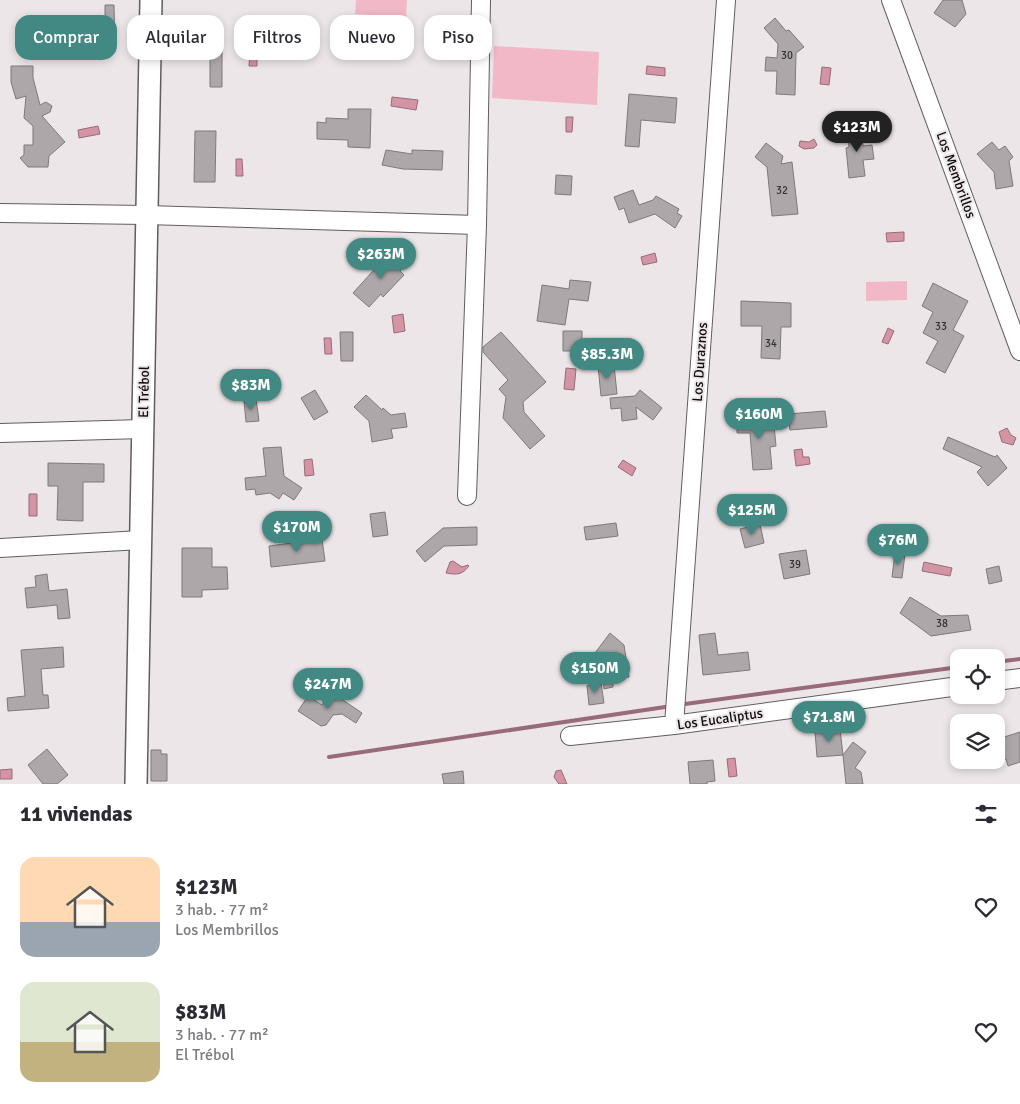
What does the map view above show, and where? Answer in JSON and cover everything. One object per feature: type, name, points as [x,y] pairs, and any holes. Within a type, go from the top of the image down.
[{"type":"main road","name":"El Trébol","points":[[136,784],[151,0]]},
{"type":"street","points":[[467,496],[478,225],[481,0]]},
{"type":"street","name":"Los Duraznos","points":[[674,725],[726,0]]},
{"type":"street","name":"Los Membrillos","points":[[891,0],[1020,350]]},
{"type":"street","points":[[0,213],[146,215],[478,225]]},
{"type":"street","points":[[0,433],[143,429]]},
{"type":"street","points":[[0,548],[141,540]]},
{"type":"street","points":[[1005,680],[1020,678]]},
{"type":"street","name":"Los Eucaliptus","points":[[570,736],[674,725],[950,687]]},
{"type":"shaded area","points":[[356,0],[407,0],[406,15],[355,14]]},
{"type":"shaded area","points":[[494,46],[599,52],[597,105],[492,98]]},
{"type":"shaded area","points":[[249,60],[257,60],[257,66],[249,66]]},
{"type":"shaded area","points":[[647,66],[665,68],[665,76],[646,74]]},
{"type":"shaded area","points":[[822,67],[831,68],[829,85],[820,84]]},
{"type":"shaded area","points":[[392,97],[418,100],[416,110],[391,106]]},
{"type":"shaded area","points":[[566,117],[573,117],[572,132],[566,132]]},
{"type":"shaded area","points":[[98,126],[100,134],[79,138],[78,130]]},
{"type":"shaded area","points":[[814,139],[817,145],[814,148],[804,149],[799,146],[800,141],[809,142]]},
{"type":"shaded area","points":[[236,159],[242,159],[243,176],[236,176]]},
{"type":"shaded area","points":[[904,232],[904,241],[887,242],[886,233]]},
{"type":"shaded area","points":[[655,253],[657,262],[643,265],[641,257]]},
{"type":"shaded area","points":[[907,281],[907,300],[866,301],[866,282]]},
{"type":"shaded area","points":[[403,314],[405,331],[394,333],[392,316]]},
{"type":"shaded area","points":[[888,328],[894,331],[888,344],[882,342]]},
{"type":"shaded area","points":[[324,338],[331,338],[332,354],[325,354]]},
{"type":"shaded area","points":[[566,368],[576,369],[574,390],[564,389]]},
{"type":"shaded area","points":[[1007,428],[1011,435],[1016,438],[1013,445],[1002,442],[999,432]]},
{"type":"shaded area","points":[[802,449],[803,457],[809,457],[810,464],[796,466],[794,450]]},
{"type":"shaded area","points":[[312,459],[314,475],[305,476],[304,460]]},
{"type":"shaded area","points":[[623,460],[636,468],[632,476],[618,467]]},
{"type":"shaded area","points":[[29,494],[37,494],[37,516],[29,516]]},
{"type":"shaded area","points":[[453,561],[462,567],[469,566],[459,574],[446,573],[450,562]]},
{"type":"shaded area","points":[[924,562],[952,568],[950,576],[922,571]]},
{"type":"shaded area","points":[[735,758],[737,776],[729,777],[727,759]]},
{"type":"shaded area","points":[[12,769],[12,779],[0,779],[0,770]]},
{"type":"shaded area","points":[[561,770],[567,784],[559,784],[554,777],[556,771]]},
{"type":"building","points":[[943,0],[962,0],[966,14],[955,27],[934,13]]},
{"type":"building","points":[[105,5],[114,5],[114,15],[105,15]]},
{"type":"building","points":[[775,18],[804,47],[796,53],[795,95],[776,94],[777,71],[765,71],[766,57],[777,58],[778,44],[764,28]]},
{"type":"building","points":[[210,60],[222,60],[222,87],[210,87]]},
{"type":"building","points":[[11,66],[33,66],[33,78],[40,105],[46,102],[52,106],[50,112],[42,116],[65,142],[49,156],[48,167],[28,167],[20,158],[24,155],[24,145],[33,145],[33,126],[24,118],[26,96],[16,99],[11,82]]},
{"type":"building","points":[[629,94],[677,98],[675,123],[641,120],[639,147],[625,146]]},
{"type":"building","points":[[348,109],[371,109],[370,148],[348,147],[348,140],[317,139],[317,122],[326,123],[326,118],[348,119]]},
{"type":"building","points":[[861,126],[863,146],[872,145],[874,159],[863,160],[865,176],[849,178],[846,148],[849,147],[847,127]]},
{"type":"building","points":[[195,131],[216,131],[215,182],[194,182]]},
{"type":"building","points":[[992,142],[999,150],[1005,146],[1013,157],[1009,161],[1013,186],[996,189],[994,172],[977,154]]},
{"type":"building","points":[[766,143],[783,156],[781,164],[792,162],[798,214],[772,216],[767,167],[755,157]]},
{"type":"building","points":[[386,150],[412,154],[412,150],[443,151],[442,170],[403,169],[382,165]]},
{"type":"building","points":[[556,175],[572,176],[571,195],[555,194]]},
{"type":"building","points":[[633,190],[639,205],[653,200],[656,196],[679,209],[677,213],[682,216],[675,228],[655,214],[629,223],[624,208],[619,210],[614,197]]},
{"type":"building","points":[[391,251],[406,264],[400,271],[404,275],[383,297],[381,294],[369,307],[353,293]]},
{"type":"building","points":[[570,280],[591,282],[588,301],[569,299],[565,325],[537,321],[542,285],[569,289]]},
{"type":"building","points":[[933,283],[968,301],[953,330],[964,336],[945,373],[926,363],[938,341],[923,333],[933,312],[922,306]]},
{"type":"building","points":[[741,301],[791,303],[791,327],[781,327],[780,359],[761,358],[762,326],[741,326]]},
{"type":"building","points":[[563,331],[582,331],[582,351],[563,351]]},
{"type":"building","points":[[340,332],[353,332],[353,361],[341,361]]},
{"type":"building","points":[[501,332],[546,382],[523,402],[524,412],[545,436],[530,449],[503,418],[506,397],[499,389],[508,380],[483,352],[483,347]]},
{"type":"building","points":[[614,365],[617,394],[601,396],[598,366]]},
{"type":"building","points":[[315,390],[328,412],[314,420],[301,398]]},
{"type":"building","points":[[640,390],[662,408],[653,420],[636,407],[637,419],[622,421],[621,408],[611,409],[610,398],[635,396]]},
{"type":"building","points":[[366,395],[382,410],[383,408],[391,415],[405,413],[407,427],[391,429],[393,438],[372,442],[369,421],[354,407]]},
{"type":"building","points":[[256,399],[259,421],[246,422],[244,401]]},
{"type":"building","points":[[825,411],[827,427],[790,430],[788,414]]},
{"type":"building","points":[[761,415],[763,426],[774,425],[776,446],[770,447],[772,469],[753,470],[750,433],[737,433],[737,418]]},
{"type":"building","points":[[948,437],[995,457],[997,455],[1007,468],[988,486],[977,472],[982,467],[943,449]]},
{"type":"building","points":[[281,447],[284,476],[302,488],[294,500],[283,493],[279,499],[270,493],[256,495],[255,489],[246,490],[245,478],[266,476],[263,448]]},
{"type":"building","points":[[48,463],[104,464],[104,482],[83,482],[83,521],[57,520],[58,486],[48,486]]},
{"type":"building","points":[[385,512],[388,535],[373,537],[370,514]]},
{"type":"building","points":[[616,523],[618,536],[586,540],[584,527]]},
{"type":"building","points":[[760,524],[764,543],[745,548],[740,529]]},
{"type":"building","points":[[477,527],[477,545],[444,546],[425,562],[416,551],[443,528]]},
{"type":"building","points":[[322,539],[325,561],[271,567],[269,546]]},
{"type":"building","points":[[182,548],[212,548],[212,567],[227,567],[228,589],[202,590],[202,597],[182,597]]},
{"type":"building","points":[[806,550],[810,574],[784,579],[779,554]]},
{"type":"building","points":[[895,553],[905,554],[902,578],[892,577]]},
{"type":"building","points":[[999,566],[1002,581],[989,584],[986,569]]},
{"type":"building","points":[[47,574],[49,591],[67,589],[70,618],[58,619],[57,605],[27,608],[25,588],[36,587],[35,576]]},
{"type":"building","points":[[910,597],[941,616],[968,615],[971,630],[931,636],[900,613]]},
{"type":"building","points":[[610,633],[624,645],[629,677],[613,679],[613,687],[604,689],[601,659],[595,653]]},
{"type":"building","points":[[715,633],[718,655],[748,652],[750,670],[703,675],[699,635]]},
{"type":"building","points":[[63,647],[64,667],[41,669],[43,695],[48,695],[49,708],[8,711],[7,698],[25,696],[21,650]]},
{"type":"building","points":[[601,683],[604,703],[589,705],[587,686]]},
{"type":"building","points":[[331,692],[362,713],[356,723],[342,714],[333,715],[326,725],[321,726],[298,711],[308,696],[322,705]]},
{"type":"building","points":[[840,729],[843,755],[817,757],[815,732]]},
{"type":"building","points":[[1020,732],[1020,762],[1008,766],[1005,759],[1005,737]]},
{"type":"building","points":[[853,742],[866,752],[855,768],[861,772],[863,784],[846,784],[843,755]]},
{"type":"building","points":[[47,749],[68,775],[57,784],[43,784],[28,765]]},
{"type":"building","points":[[151,750],[161,750],[161,754],[167,754],[167,781],[151,781]]},
{"type":"building","points":[[713,760],[715,781],[707,782],[707,784],[690,784],[688,762]]},
{"type":"building","points":[[463,771],[464,784],[444,784],[442,774]]},
{"type":"waterway","points":[[1005,661],[1020,659]]},
{"type":"waterway","points":[[685,704],[950,668]]},
{"type":"waterway","points":[[329,757],[665,707]]}]
